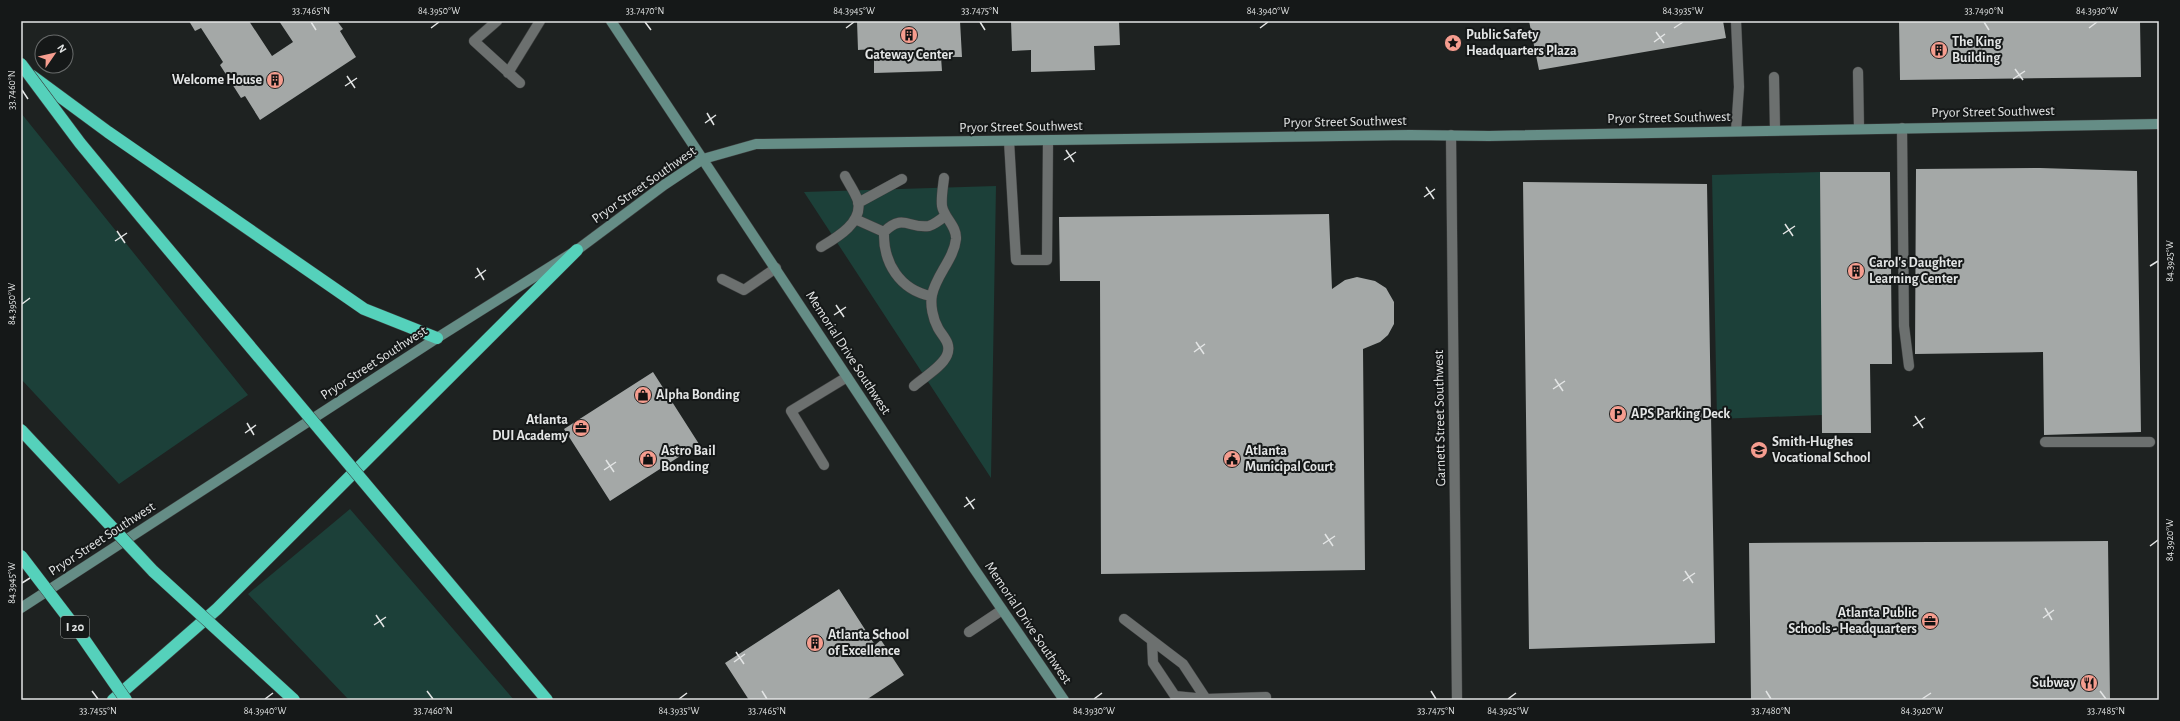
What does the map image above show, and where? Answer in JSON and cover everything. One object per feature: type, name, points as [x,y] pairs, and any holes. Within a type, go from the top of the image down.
[{"type":"highway","points":[[21,64],[80,143],[142,218],[547,700]]},
{"type":"highway","points":[[21,68],[108,132],[364,309],[438,338]]},
{"type":"highway","points":[[113,700],[217,609],[577,250]]},
{"type":"highway","points":[[21,430],[153,571],[294,700]]},
{"type":"highway","name":"I 20","points":[[21,556],[79,632],[126,700]]},
{"type":"main road","name":"Memorial Drive Southwest","points":[[611,21],[1002,610],[1064,700]]},
{"type":"main road","name":"Pryor Street Southwest","points":[[21,608],[438,338],[577,250],[664,185],[703,159],[756,144],[1451,135],[1489,136],[1859,128],[2159,124]]},
{"type":"street","points":[[497,21],[474,41],[520,83]]},
{"type":"street","points":[[508,72],[540,21]]},
{"type":"street","points":[[1736,21],[1739,86],[1736,131]]},
{"type":"street","points":[[1858,72],[1859,128]]},
{"type":"street","points":[[1774,77],[1774,130]]},
{"type":"street","points":[[1902,128],[1904,326],[1909,366]]},
{"type":"street","name":"Garnett Street Southwest","points":[[1451,135],[1458,700]]},
{"type":"street","points":[[1009,141],[1016,260],[1047,260],[1048,141]]},
{"type":"street","points":[[821,247],[842,233],[855,219],[858,203],[845,176]]},
{"type":"street","points":[[914,386],[940,364],[947,355],[949,347],[938,328],[933,313],[932,296],[956,239],[954,228],[945,216],[942,206],[944,178]]},
{"type":"street","points":[[858,203],[902,179]]},
{"type":"street","points":[[884,232],[895,223],[901,222],[927,226],[945,216]]},
{"type":"street","points":[[855,219],[884,232]]},
{"type":"street","points":[[884,232],[884,251],[893,270],[906,286],[914,291],[932,296]]},
{"type":"street","points":[[722,279],[744,290],[776,268]]},
{"type":"street","points":[[824,465],[791,411],[847,377]]},
{"type":"street","points":[[2045,442],[2150,442]]},
{"type":"street","points":[[969,632],[1002,610]]},
{"type":"street","points":[[1124,619],[1183,664],[1206,699]]},
{"type":"street","points":[[1152,641],[1153,663],[1175,696],[1206,699],[1266,697],[1266,700]]},
{"type":"green space","points":[[21,113],[248,395],[119,484],[21,379]]},
{"type":"green space","points":[[1820,172],[1822,415],[1717,419],[1712,175]]},
{"type":"green space","points":[[996,186],[991,478],[804,192]]},
{"type":"green space","points":[[350,509],[514,700],[349,700],[248,594]]},
{"type":"building","name":"Welcome House","points":[[189,21],[249,21],[272,56],[293,42],[279,21],[337,21],[343,29],[340,31],[356,57],[260,120],[245,96],[241,98],[220,65],[223,62],[201,28],[195,31]]},
{"type":"building","name":"Gateway Center","points":[[857,21],[960,21],[962,57],[941,57],[942,71],[874,73],[874,49],[858,50]]},
{"type":"building","points":[[1011,21],[1119,21],[1120,45],[1094,46],[1095,70],[1031,72],[1031,50],[1012,51]]},
{"type":"building","points":[[1529,21],[1723,21],[1726,38],[1539,70]]},
{"type":"building","points":[[1899,21],[2140,21],[2141,77],[1900,80]]},
{"type":"building","points":[[2040,168],[2137,171],[2141,432],[2044,435],[2043,352],[1915,354],[1916,169]]},
{"type":"building","name":"Carol's Daughter Learning Center","points":[[1820,172],[1890,172],[1892,364],[1870,364],[1871,433],[1822,433]]},
{"type":"building","name":"APS Parking Deck","points":[[1523,182],[1707,184],[1715,643],[1529,649]]},
{"type":"building","name":"Atlanta Municipal Court","points":[[1329,214],[1332,289],[1345,280],[1357,277],[1375,281],[1386,288],[1394,302],[1394,324],[1388,335],[1380,342],[1363,349],[1365,570],[1101,574],[1100,281],[1060,281],[1059,217]]},
{"type":"building","points":[[653,372],[699,444],[610,501],[564,429]]},
{"type":"building","name":"Atlanta Public Schools - Headquarters","points":[[2108,541],[2110,700],[1751,700],[1749,543]]},
{"type":"building","name":"Atlanta School of Excellence","points":[[839,589],[875,645],[881,640],[904,675],[866,700],[749,700],[725,663]]},
{"type":"place","name":"Gateway Center","points":[[909,35]]},
{"type":"place","name":"Public Safety Headquarters Plaza","points":[[1453,43]]},
{"type":"place","name":"The King Building","points":[[1939,50]]},
{"type":"place","name":"Welcome House","points":[[275,80]]},
{"type":"place","name":"Carol's Daughter Learning Center","points":[[1856,271]]},
{"type":"place","name":"Alpha Bonding","points":[[643,395]]},
{"type":"place","name":"APS Parking Deck","points":[[1618,414]]},
{"type":"place","name":"Atlanta DUI Academy","points":[[581,428]]},
{"type":"place","name":"Smith-Hughes Vocational School","points":[[1759,450]]},
{"type":"place","name":"Astro Bail Bonding","points":[[648,459]]},
{"type":"place","name":"Atlanta Municipal Court","points":[[1232,459]]},
{"type":"place","name":"Atlanta Public Schools - Headquarters","points":[[1930,621]]},
{"type":"place","name":"Atlanta School of Excellence","points":[[815,643]]},
{"type":"place","name":"Subway","points":[[2089,683]]}]
